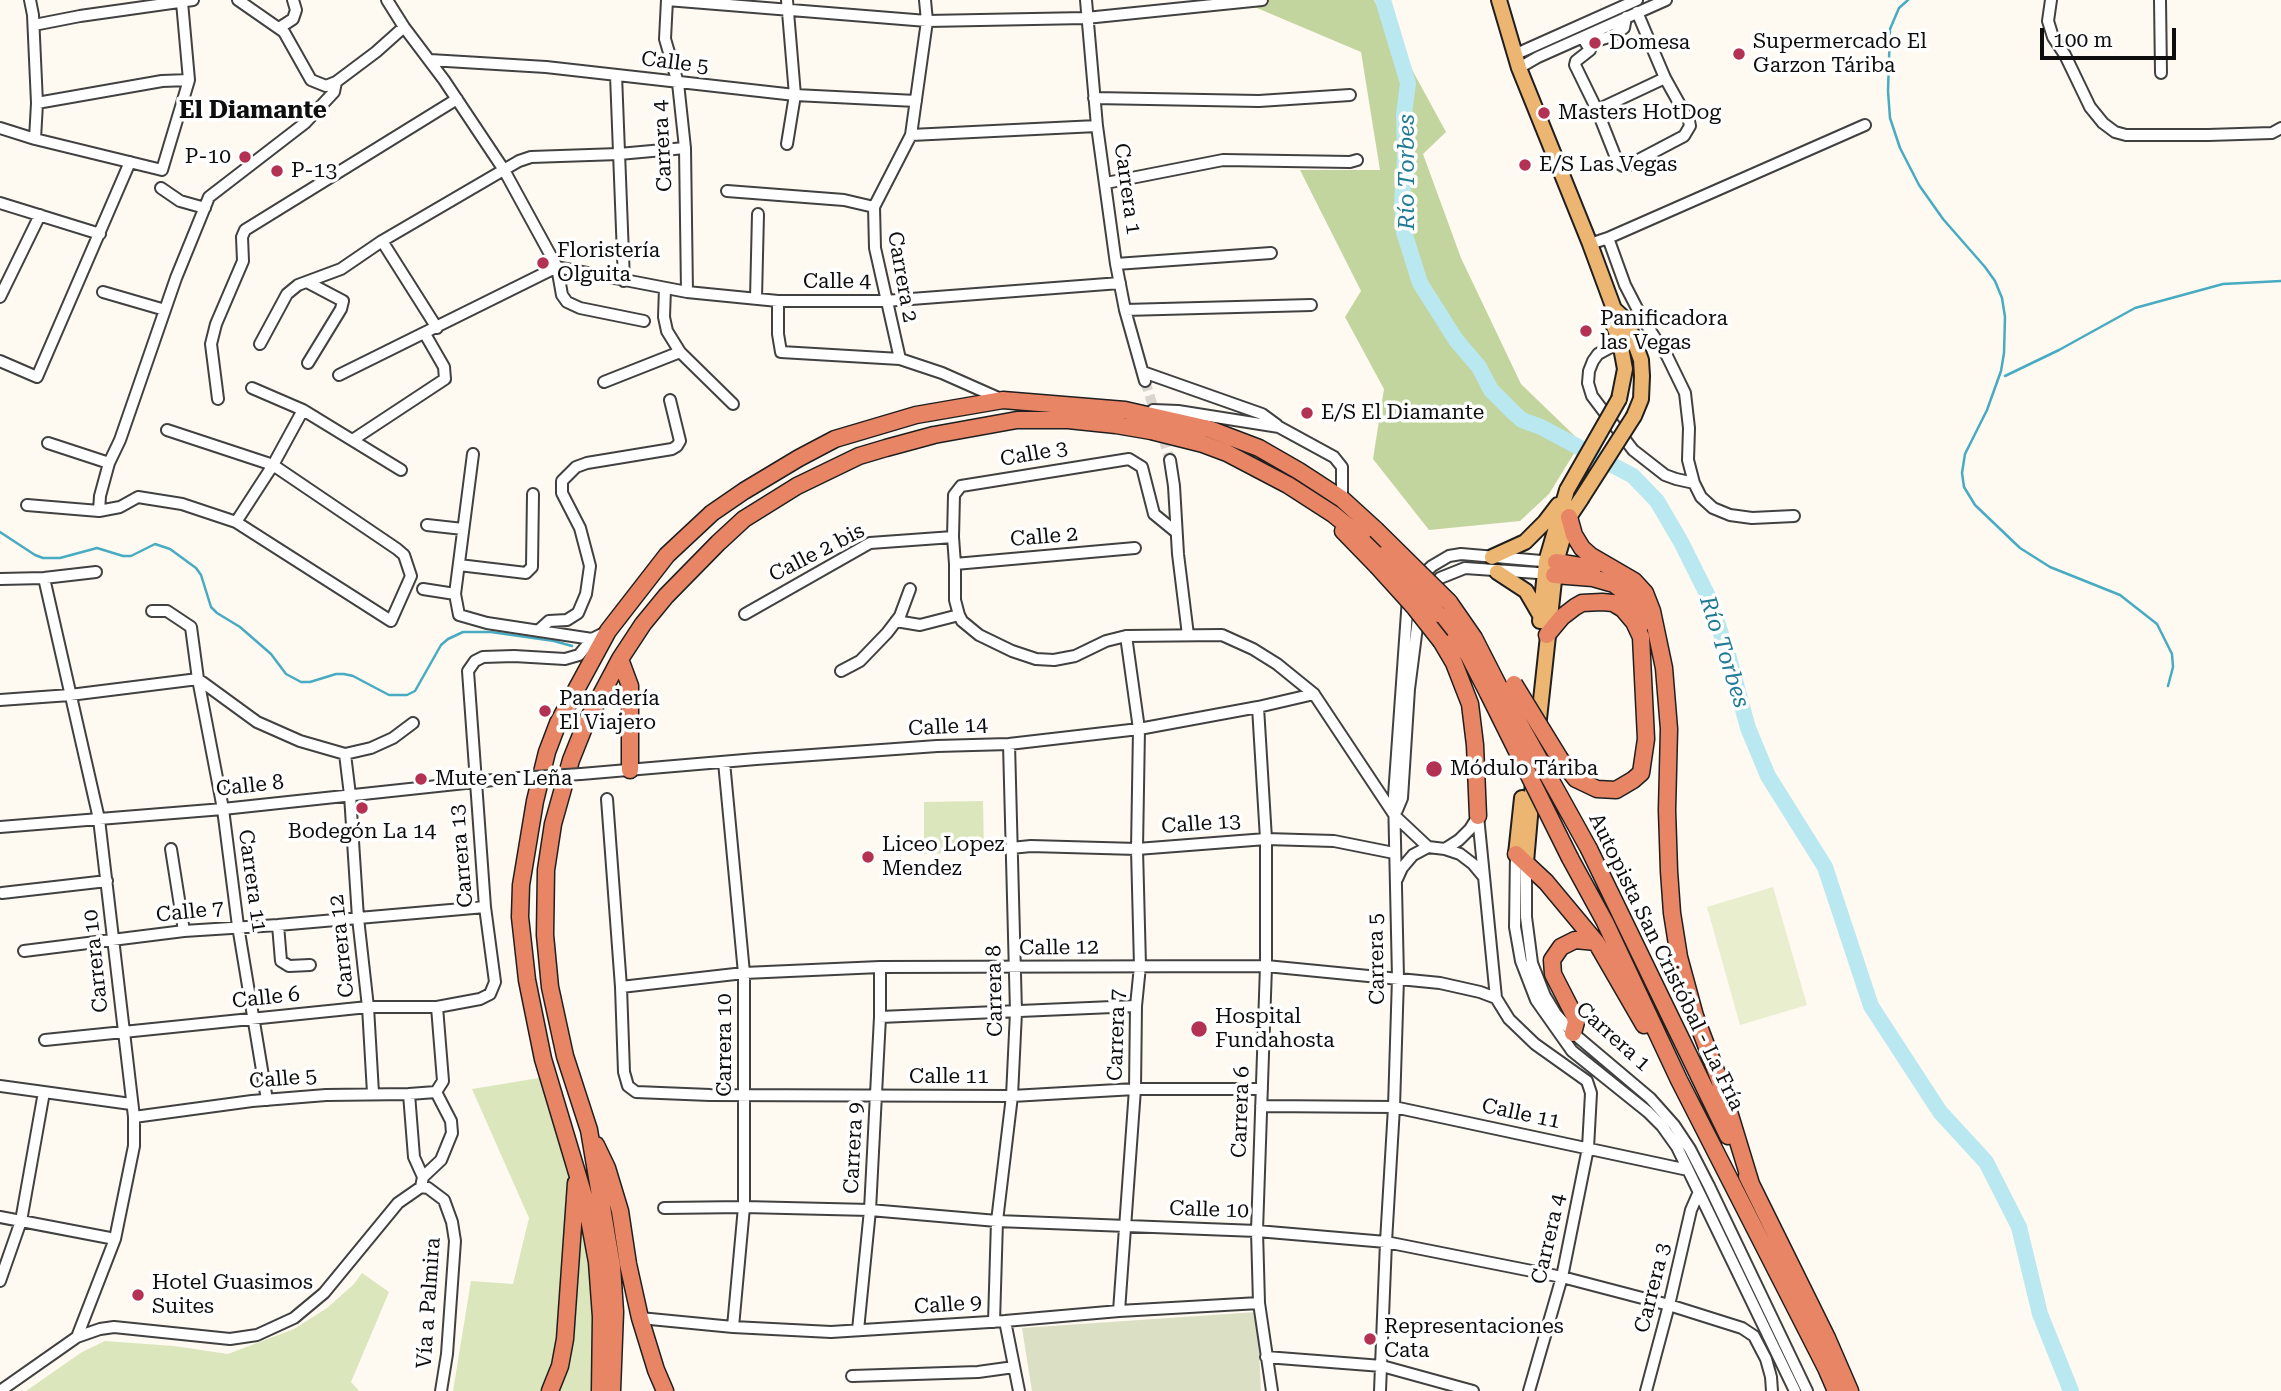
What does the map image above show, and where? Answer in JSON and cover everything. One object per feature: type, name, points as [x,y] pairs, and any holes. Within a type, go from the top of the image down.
[{"type":"highway","name":"Autopista San Cristóbal - La Fría","points":[[600,1391],[601,1317],[597,1262],[586,1203],[543,1059],[527,980],[520,917],[521,885],[535,801],[547,752],[558,723],[608,631],[643,584],[712,513],[772,473],[851,433],[916,415],[1003,400],[1125,410],[1209,429],[1259,448],[1342,499],[1376,530],[1443,608],[1475,638],[1589,849],[1827,1338],[1850,1391]]},
{"type":"highway","name":"Autopista San Cristóbal - La Fría","points":[[612,1391],[615,1312],[612,1266],[589,1130],[565,1056],[550,987],[545,934],[546,870],[553,824],[571,760],[590,715],[620,659],[643,624],[666,596],[744,519],[797,486],[859,456],[934,435],[1030,420],[1068,420],[1151,430],[1227,453],[1288,485],[1333,514],[1380,561],[1443,608],[1454,634],[1469,656],[1500,688],[1570,858],[1605,922],[1679,1080],[1836,1391]]},
{"type":"highway","points":[[1569,517],[1574,535],[1582,548],[1634,581],[1645,593],[1652,611],[1664,668],[1669,729],[1669,871],[1679,957],[1695,1016],[1719,1079],[1751,1184]]},
{"type":"highway","points":[[1380,561],[1441,641],[1454,663],[1470,704],[1478,816]]},
{"type":"highway","points":[[1550,568],[1619,572]]},
{"type":"highway","points":[[1500,688],[1576,779],[1597,789],[1616,790],[1641,773],[1646,739],[1641,637],[1636,606],[1628,595],[1614,584],[1550,568]]},
{"type":"highway","points":[[1547,635],[1562,617],[1575,607],[1582,603],[1602,602],[1613,603],[1623,609],[1634,622],[1641,637]]},
{"type":"highway","points":[[620,659],[630,686],[630,770]]},
{"type":"highway","points":[[1521,858],[1546,882],[1596,942],[1636,1014],[1679,1080]]},
{"type":"highway","points":[[1573,1033],[1576,1022],[1574,1015],[1553,974],[1552,960],[1560,947],[1575,940],[1596,942]]},
{"type":"highway","points":[[589,1130],[607,1168],[620,1211],[640,1318],[665,1391]]},
{"type":"highway","points":[[550,1391],[561,1366],[565,1339],[577,1174]]},
{"type":"highway","points":[[656,1370],[656,1391]]},
{"type":"main road","points":[[1492,557],[1525,542],[1545,522],[1565,494],[1619,399],[1625,369],[1620,342],[1613,324],[1614,309],[1517,61],[1499,0]]},
{"type":"main road","points":[[1550,568],[1569,517],[1634,416],[1641,399],[1640,360],[1627,321],[1614,309]]},
{"type":"main road","points":[[1521,858],[1540,615],[1565,494]]},
{"type":"main road","name":"Carrera 1","points":[[1521,858],[1547,635],[1550,568]]},
{"type":"main road","points":[[1497,572],[1526,591],[1540,615]]},
{"type":"street","points":[[30,0],[34,25],[37,103],[35,139]]},
{"type":"street","points":[[99,0],[100,13]]},
{"type":"street","points":[[238,0],[284,32],[311,80],[318,85],[326,86],[336,82],[404,27]]},
{"type":"street","points":[[279,28],[293,19],[296,10],[293,0]]},
{"type":"street","points":[[387,0],[504,170],[557,267],[562,295],[567,302],[580,308],[644,321]]},
{"type":"street","points":[[667,0],[788,6],[927,22],[1086,18],[1262,0]]},
{"type":"street","name":"Carrera 4","points":[[667,0],[665,39],[678,83],[685,148],[687,292]]},
{"type":"street","name":"Carrera 2","points":[[900,359],[875,248],[874,206],[911,135],[927,22],[925,0]]},
{"type":"street","name":"Carrera 1","points":[[1086,0],[1097,126],[1116,264],[1125,310],[1144,377],[1262,414],[1279,427]]},
{"type":"street","points":[[1517,61],[1613,5],[1637,0]]},
{"type":"street","points":[[1517,61],[1538,57],[1666,0]]},
{"type":"street","points":[[2051,0],[2048,21],[2053,37],[2065,55],[2090,107],[2107,128],[2126,135],[2272,133],[2281,128]]},
{"type":"street","points":[[2160,0],[2161,74]]},
{"type":"street","points":[[0,128],[162,170],[189,80],[188,1],[34,25]]},
{"type":"street","points":[[787,144],[795,96],[788,6]]},
{"type":"street","points":[[1587,36],[1590,50],[1574,65],[1597,110],[1618,163],[1627,166],[1684,136],[1689,121],[1631,15]]},
{"type":"street","name":"Calle 5","points":[[430,61],[546,67],[795,96],[916,101]]},
{"type":"street","points":[[617,75],[624,281]]},
{"type":"street","points":[[1597,110],[1665,78]]},
{"type":"street","points":[[37,103],[162,81],[189,80]]},
{"type":"street","points":[[99,511],[109,463],[120,440],[165,310],[209,197],[305,123],[334,92],[336,82]]},
{"type":"street","points":[[1094,98],[1259,101],[1350,95]]},
{"type":"street","points":[[218,399],[211,344],[216,324],[243,261],[242,237],[246,230],[457,99]]},
{"type":"street","points":[[1590,244],[1865,124]]},
{"type":"street","points":[[911,135],[1097,126]]},
{"type":"street","points":[[260,344],[287,294],[298,285],[341,269],[382,241],[519,161],[531,157],[619,154],[685,148]]},
{"type":"street","points":[[1106,183],[1223,160],[1357,160]]},
{"type":"street","points":[[0,361],[37,377],[130,162]]},
{"type":"street","points":[[161,188],[180,201],[205,208]]},
{"type":"street","points":[[727,191],[844,200],[874,206]]},
{"type":"street","points":[[0,203],[100,234]]},
{"type":"street","points":[[756,298],[758,214]]},
{"type":"street","points":[[0,297],[40,215]]},
{"type":"street","points":[[1608,238],[1625,285],[1667,356],[1685,393],[1689,428],[1688,460],[1694,483],[1701,496],[1713,508],[1730,515],[1752,518],[1794,516]]},
{"type":"street","points":[[382,241],[437,328]]},
{"type":"street","points":[[1116,264],[1271,253]]},
{"type":"street","points":[[339,375],[557,267]]},
{"type":"street","name":"Calle 4","points":[[557,267],[687,292],[778,300],[885,301],[1120,283]]},
{"type":"street","points":[[307,282],[343,301],[309,363]]},
{"type":"street","points":[[665,288],[664,317],[667,331],[680,352],[733,404]]},
{"type":"street","points":[[103,292],[165,310]]},
{"type":"street","points":[[778,300],[781,352],[900,359],[942,373],[1003,400]]},
{"type":"street","points":[[1125,310],[1311,305]]},
{"type":"street","points":[[354,439],[445,379],[444,367],[425,334]]},
{"type":"street","points":[[1620,342],[1598,354],[1593,362],[1588,383],[1592,396],[1633,450],[1665,475],[1694,483]]},
{"type":"street","points":[[604,382],[680,352]]},
{"type":"street","points":[[252,388],[303,410],[401,470]]},
{"type":"street","points":[[538,631],[549,621],[567,621],[578,613],[586,594],[590,566],[580,528],[562,493],[562,481],[576,467],[587,463],[677,446],[680,441],[670,400]]},
{"type":"street","points":[[236,522],[274,465],[303,410]]},
{"type":"street","points":[[1125,410],[1178,411],[1279,427],[1334,457],[1342,467],[1342,499]]},
{"type":"street","points":[[27,505],[99,511],[120,507],[138,497],[182,504],[236,522],[391,621],[411,576],[404,555],[274,465],[167,430]]},
{"type":"street","points":[[48,443],[109,463]]},
{"type":"street","points":[[473,454],[458,565],[456,609],[463,618],[592,639],[608,631]]},
{"type":"street","name":"Calle 3","points":[[959,615],[954,586],[956,564],[953,537],[954,495],[961,486],[1129,458],[1142,467],[1154,514],[1176,532]]},
{"type":"street","points":[[1170,460],[1188,635]]},
{"type":"street","points":[[458,565],[526,573],[531,567],[533,494]]},
{"type":"street","points":[[427,525],[463,529]]},
{"type":"street","name":"Calle 2 bis","points":[[745,614],[870,543],[953,537]]},
{"type":"street","name":"Calle 2","points":[[956,564],[1135,548]]},
{"type":"street","points":[[1395,816],[1394,796],[1409,594],[1416,581],[1432,566],[1449,556],[1461,554],[1550,568]]},
{"type":"street","points":[[1395,816],[1402,798],[1409,690],[1418,613],[1426,595],[1440,578],[1465,568],[1497,572],[1550,568]]},
{"type":"street","points":[[0,579],[44,578],[96,572]]},
{"type":"street","name":"Carrera 10","points":[[44,578],[99,819],[122,1033],[134,1117],[134,1146],[115,1240],[77,1337]]},
{"type":"street","points":[[423,589],[455,594]]},
{"type":"street","points":[[841,671],[860,661],[896,621],[910,589]]},
{"type":"street","name":"Carrera 11","points":[[152,611],[167,611],[191,627],[198,679],[223,809],[267,1100]]},
{"type":"street","points":[[896,621],[920,625],[959,615],[962,621],[979,635],[1012,651],[1037,659],[1054,660],[1074,656],[1106,641],[1126,636],[1222,635],[1277,664],[1314,694],[1395,816],[1428,846],[1445,849],[1466,859],[1483,876]]},
{"type":"street","name":"Carrera 7","points":[[1119,1311],[1135,1089],[1136,1006],[1140,966],[1137,849],[1139,729],[1126,636]]},
{"type":"street","name":"Carrera 13","points":[[490,994],[495,982],[485,907],[468,671],[475,661],[483,657],[572,657],[579,655],[592,639]]},
{"type":"street","points":[[0,700],[70,695],[198,679],[257,722],[300,741],[345,754],[371,748],[393,738],[414,723]]},
{"type":"street","name":"Calle 14","points":[[503,779],[937,746],[1009,744],[1139,729],[1314,694]]},
{"type":"street","name":"Carrera 6","points":[[1258,707],[1266,839],[1266,966],[1256,1231],[1259,1303],[1272,1391]]},
{"type":"street","name":"Carrera 8","points":[[1009,744],[1016,1012],[1012,1096],[997,1221],[1000,1322],[1019,1391]]},
{"type":"street","name":"Carrera 12","points":[[345,754],[351,795],[373,1093]]},
{"type":"street","name":"Carrera 10","points":[[724,762],[744,973],[744,1207],[733,1327]]},
{"type":"street","name":"Calle 8","points":[[0,827],[223,809],[503,779]]},
{"type":"street","points":[[607,799],[621,987]]},
{"type":"street","name":"Carrera 5","points":[[1380,1391],[1398,978],[1395,816]]},
{"type":"street","points":[[1445,849],[1459,841],[1470,830],[1478,816]]},
{"type":"street","points":[[1478,816],[1496,998]]},
{"type":"street","name":"Calle 13","points":[[1011,848],[1031,846],[1137,849],[1266,839],[1334,841],[1394,853]]},
{"type":"street","points":[[1395,883],[1402,868],[1413,855],[1428,846]]},
{"type":"street","points":[[171,849],[184,931]]},
{"type":"street","name":"Carrera 1","points":[[1521,858],[1525,918],[1532,963],[1545,996],[1573,1033],[1650,1098],[1679,1133],[1709,1186],[1807,1391]]},
{"type":"street","name":"Carrera 1","points":[[1521,858],[1515,927],[1521,961],[1536,1000],[1572,1051],[1648,1112],[1662,1126],[1676,1147],[1795,1391]]},
{"type":"street","points":[[2,893],[107,881]]},
{"type":"street","name":"Calle 7","points":[[24,951],[184,931],[485,907]]},
{"type":"street","points":[[278,925],[281,961],[289,966],[310,965]]},
{"type":"street","name":"Calle 12","points":[[621,987],[744,973],[880,967],[1266,966],[1440,983],[1496,998]]},
{"type":"street","name":"Carrera 9","points":[[858,1330],[870,1210],[880,967]]},
{"type":"street","name":"Calle 11","points":[[621,987],[624,1072],[628,1086],[636,1092],[710,1095],[1012,1096],[1135,1089],[1262,1089]]},
{"type":"street","name":"Calle 6","points":[[45,1040],[368,1007],[437,1007],[480,999],[490,994]]},
{"type":"street","name":"Carrera 4","points":[[1496,998],[1509,1019],[1535,1044],[1587,1081],[1591,1093],[1588,1148],[1562,1276],[1529,1391]]},
{"type":"street","points":[[880,1017],[1136,1006]]},
{"type":"street","points":[[0,1391],[77,1337],[100,1329],[114,1326],[230,1339],[257,1335],[294,1318],[307,1308],[345,1270],[398,1203],[422,1182],[441,1160],[452,1133],[451,1121],[436,1092],[443,1082],[437,1007]]},
{"type":"street","points":[[0,1086],[131,1104]]},
{"type":"street","points":[[0,1281],[21,1221],[44,1092]]},
{"type":"street","name":"Calle 5","points":[[134,1117],[267,1100],[436,1092]]},
{"type":"street","points":[[409,1094],[414,1157],[422,1182]]},
{"type":"street","name":"Calle 11","points":[[1261,1106],[1394,1107],[1688,1170]]},
{"type":"street","name":"Vía a Palmira","points":[[422,1182],[444,1200],[455,1241],[447,1354],[441,1391]]},
{"type":"street","name":"Carrera 3","points":[[1646,1391],[1691,1209],[1698,1194]]},
{"type":"street","name":"Calle 10","points":[[664,1208],[870,1210],[997,1221],[1256,1231],[1386,1242],[1562,1276],[1742,1328],[1754,1336],[1766,1359],[1772,1391]]},
{"type":"street","points":[[0,1217],[115,1240]]},
{"type":"street","name":"Calle 9","points":[[640,1318],[809,1332],[1000,1322],[1119,1311],[1259,1303]]},
{"type":"street","points":[[1266,1357],[1382,1366],[1473,1391]]},
{"type":"street","points":[[852,1376],[978,1372],[1014,1367]]},
{"type":"green space","points":[[1238,0],[1374,0],[1446,132],[1423,154],[1461,258],[1521,384],[1581,442],[1549,494],[1520,521],[1429,530],[1373,459],[1384,389],[1345,317],[1361,291],[1300,170],[1380,170],[1361,52]]},
{"type":"green space","points":[[983,801],[984,852],[924,854],[924,802]]},
{"type":"green space","points":[[1773,887],[1807,1005],[1740,1025],[1707,907]]},
{"type":"green space","points":[[539,1078],[565,1158],[589,1252],[595,1350],[594,1391],[453,1391],[471,1281],[513,1284],[529,1218],[472,1089]]},
{"type":"green space","points":[[362,1273],[389,1292],[351,1382],[359,1391],[26,1391],[82,1352],[105,1341],[174,1346],[228,1354],[294,1329],[327,1308],[354,1284]]},
{"type":"green space","points":[[1257,1312],[1261,1391],[1032,1391],[1022,1328]]},
{"type":"waterway","name":"Río Torbes","points":[[1383,0],[1408,83],[1404,115],[1402,203],[1404,232],[1420,283],[1456,340],[1479,367],[1491,390],[1514,413],[1522,420],[1541,427],[1633,476],[1657,501],[1709,598],[1748,728],[1768,776],[1825,867],[1871,1006],[1940,1112],[1986,1162],[2019,1227],[2040,1314],[2071,1391]]},
{"type":"waterway","points":[[1908,0],[1899,8],[1890,29],[1890,118],[1900,148],[1919,185],[1943,219],[1995,281],[2002,298],[2005,317],[2001,371],[1987,410],[1965,454],[1962,473],[1964,487],[1975,505],[2020,548],[2050,567],[2120,595],[2157,624],[2172,654],[2173,667],[2168,686]]},
{"type":"waterway","points":[[2005,376],[2135,308],[2223,284],[2281,281]]},
{"type":"waterway","points":[[0,532],[43,558],[60,558],[97,548],[123,556],[131,556],[155,544],[170,549],[196,568],[201,575],[211,607],[240,627],[271,654],[286,674],[301,682],[344,674],[389,695],[407,695],[415,691],[441,645],[463,632],[491,632],[572,646]]},
{"type":"tunnel","points":[[1145,381],[1170,460]]},
{"type":"place","name":"Domesa","points":[[1595,43]]},
{"type":"place","name":"Supermercado El Garzon Táriba","points":[[1739,54]]},
{"type":"place","name":"Masters HotDog","points":[[1544,113]]},
{"type":"place","name":"P-10","points":[[245,157]]},
{"type":"place","name":"E/S Las Vegas","points":[[1525,165]]},
{"type":"place","name":"P-13","points":[[277,171]]},
{"type":"place","name":"Floristería Olguita","points":[[543,263]]},
{"type":"place","name":"Panificadora las Vegas","points":[[1586,331]]},
{"type":"place","name":"E/S El Diamante","points":[[1307,413]]},
{"type":"place","name":"Panadería El Viajero","points":[[545,711]]},
{"type":"place","name":"Módulo Táriba","points":[[1434,769]]},
{"type":"place","name":"Mute en Leña","points":[[421,779]]},
{"type":"place","name":"Bodegón La 14","points":[[362,808]]},
{"type":"place","name":"Liceo Lopez Mendez","points":[[868,857]]},
{"type":"place","name":"Hospital Fundahosta","points":[[1199,1029]]},
{"type":"place","name":"Hotel Guasimos Suites","points":[[138,1295]]},
{"type":"place","name":"Representaciones Cata","points":[[1370,1339]]},
{"type":"district","name":"El Diamante","points":[[253,111]]}]
